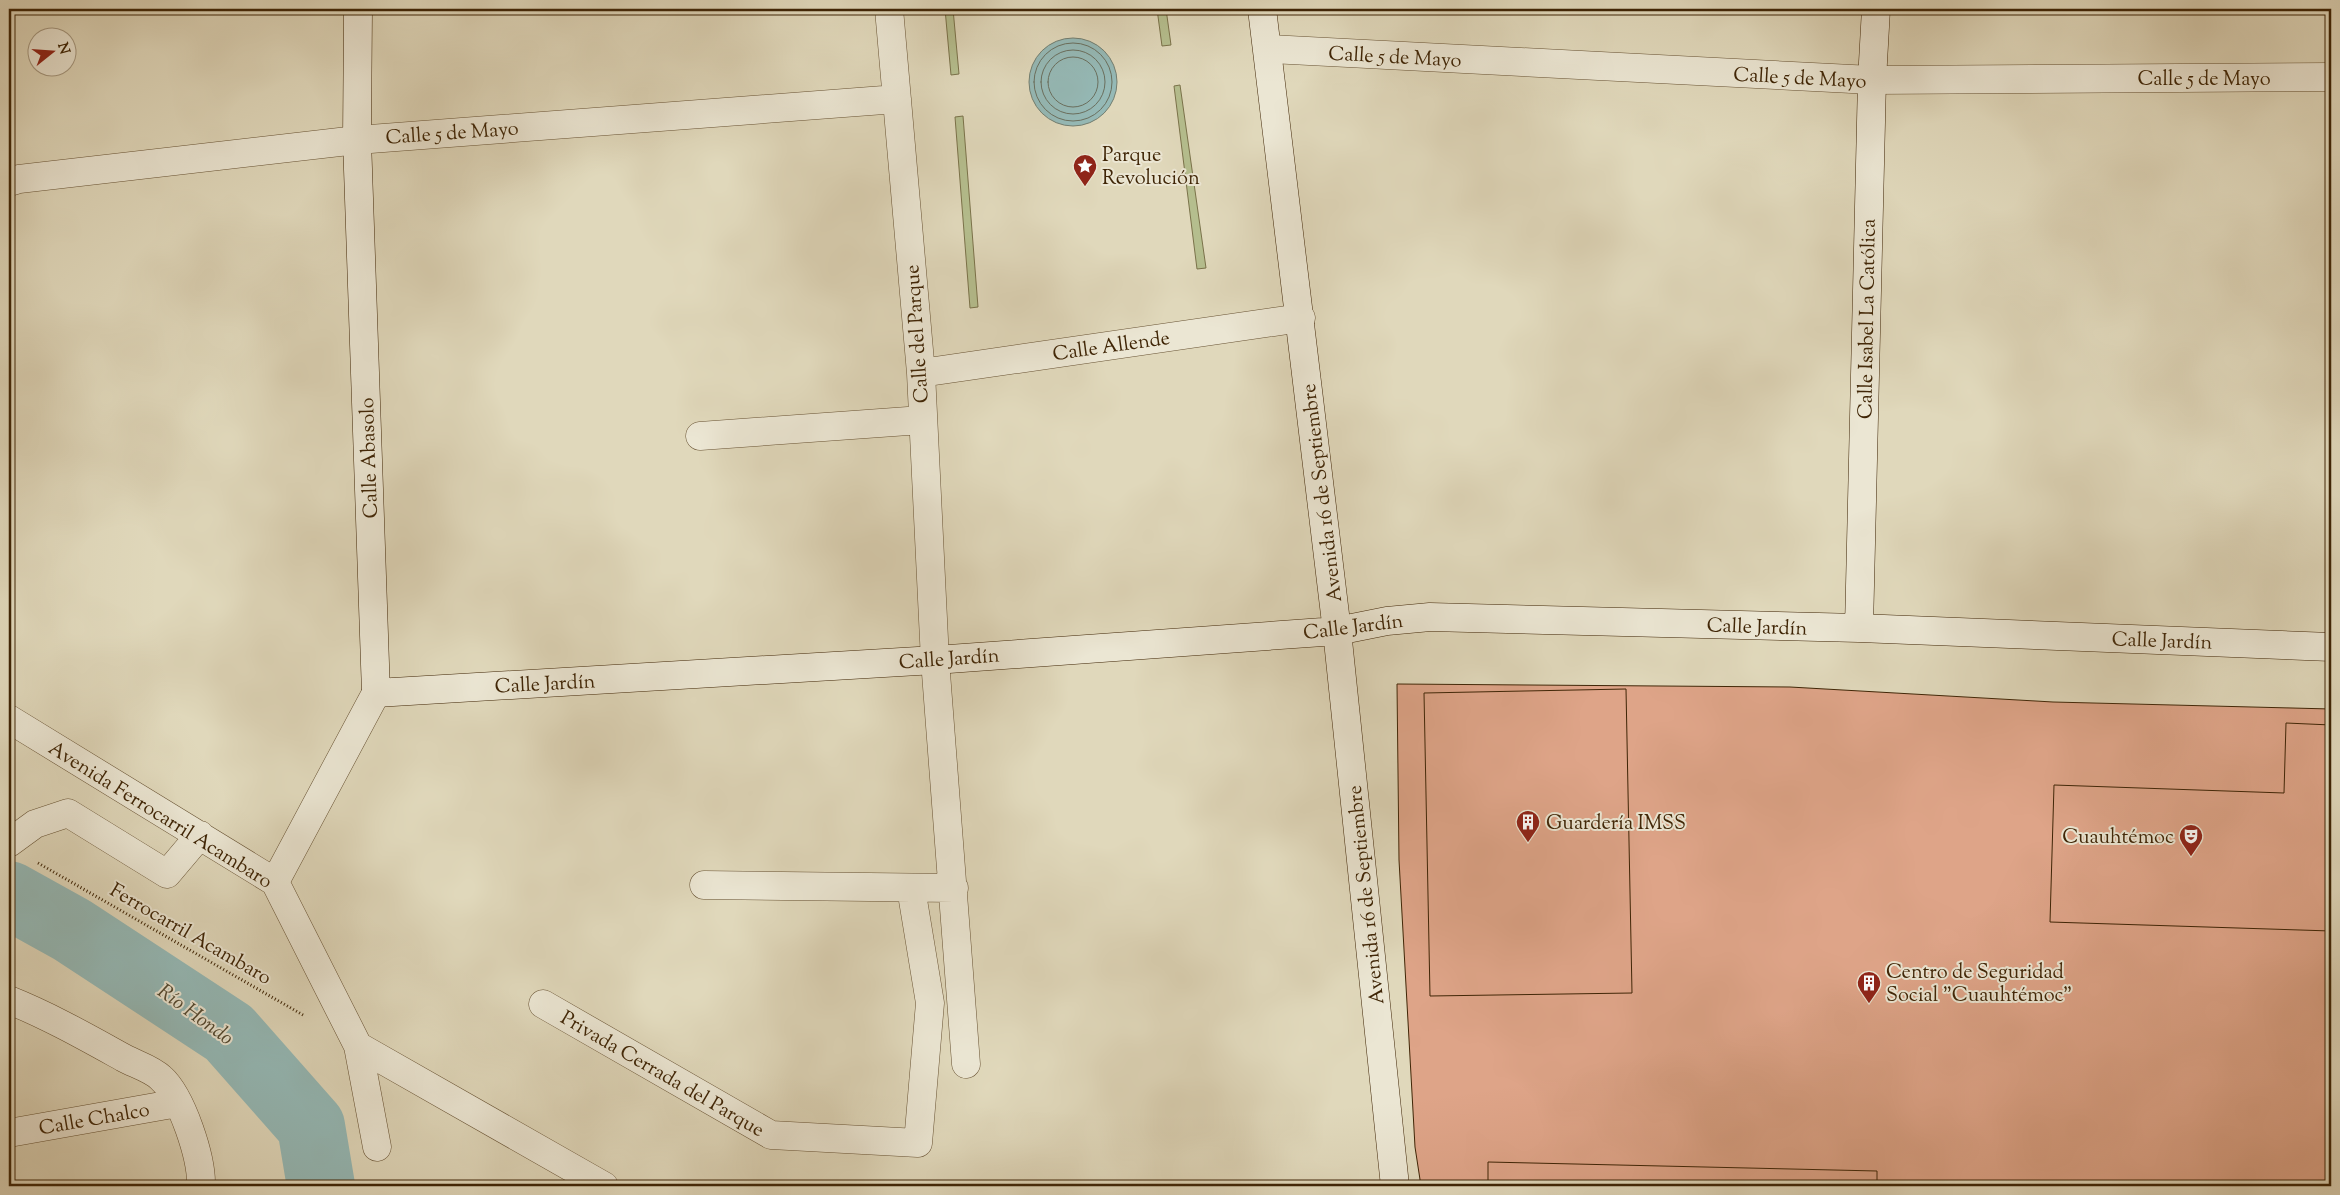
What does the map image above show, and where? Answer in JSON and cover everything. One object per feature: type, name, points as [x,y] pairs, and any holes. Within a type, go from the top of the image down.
[{"type":"street","name":"Calle Abasolo","points":[[358,9],[357,140],[376,693]]},
{"type":"street","name":"Calle del Parque","points":[[889,9],[921,373],[935,660]]},
{"type":"street","name":"Avenida 16 de Septiembre","points":[[1262,9],[1338,631],[1395,1186]]},
{"type":"street","name":"Calle Isabel La Católica","points":[[1859,628],[1872,80],[1876,9]]},
{"type":"street","name":"Calle 5 de Mayo","points":[[1268,49],[1872,80],[2331,77]]},
{"type":"street","name":"Calle 5 de Mayo","points":[[9,182],[20,179],[357,140],[897,99]]},
{"type":"street","name":"Calle Allende","points":[[921,373],[1301,318]]},
{"type":"street","points":[[700,436],[922,420]]},
{"type":"street","name":"Calle Jardín","points":[[376,693],[935,660],[1338,631],[1387,621],[1430,617],[1859,628],[2331,646]]},
{"type":"street","points":[[935,660],[954,888],[966,1064]]},
{"type":"street","points":[[275,882],[376,693]]},
{"type":"street","name":"Avenida Ferrocarril Acambaro","points":[[9,719],[275,882],[358,1046],[378,1147]]},
{"type":"street","points":[[9,843],[35,824],[68,813],[167,874],[200,835]]},
{"type":"street","points":[[704,885],[954,888]]},
{"type":"street","name":"Privada Cerrada del Parque","points":[[543,1004],[771,1135],[918,1143],[930,1003],[911,888]]},
{"type":"street","points":[[9,1000],[42,1014],[161,1077],[178,1103],[189,1128],[202,1177],[201,1186]]},
{"type":"street","points":[[358,1046],[604,1186]]},
{"type":"street","name":"Calle Chalco","points":[[9,1133],[178,1103]]},
{"type":"path","name":"Ferrocarril Acambaro","points":[[34,861],[307,1017]]},
{"type":"green space","points":[[945,9],[953,9],[959,74],[951,75]]},
{"type":"green space","points":[[1157,9],[1166,9],[1171,45],[1162,46]]},
{"type":"green space","points":[[1180,85],[1206,268],[1197,269],[1174,86]]},
{"type":"green space","points":[[963,116],[978,307],[970,308],[955,117]]},
{"type":"water","points":[[1073,38],[1090,42],[1104,51],[1113,65],[1117,82],[1113,99],[1104,113],[1090,122],[1073,126],[1056,122],[1042,113],[1033,99],[1029,82],[1033,65],[1042,51],[1056,42]]},
{"type":"building","name":"Centro de Seguridad Social \"Cuauhtémoc\"","points":[[1397,684],[1790,687],[2053,702],[2331,709],[2331,1186],[1421,1186],[1415,1147],[1399,860]]},
{"type":"building","name":"Guardería IMSS","points":[[1626,689],[1632,993],[1430,996],[1424,693]]},
{"type":"building","name":"Cuauhtémoc","points":[[2286,723],[2331,725],[2331,931],[2050,922],[2054,785],[2284,793]]},
{"type":"building","points":[[1488,1162],[1877,1171],[1877,1186],[1488,1186]]},
{"type":"waterway","name":"Río Hondo","points":[[9,895],[72,930],[229,1033],[311,1126],[321,1186]]},
{"type":"place","name":"Parque Revolución","points":[[1085,187]]},
{"type":"place","name":"Guardería IMSS","points":[[1528,843]]},
{"type":"place","name":"Cuauhtémoc","points":[[2191,857]]},
{"type":"place","name":"Centro de Seguridad Social \"Cuauhtémoc\"","points":[[1869,1004]]}]
